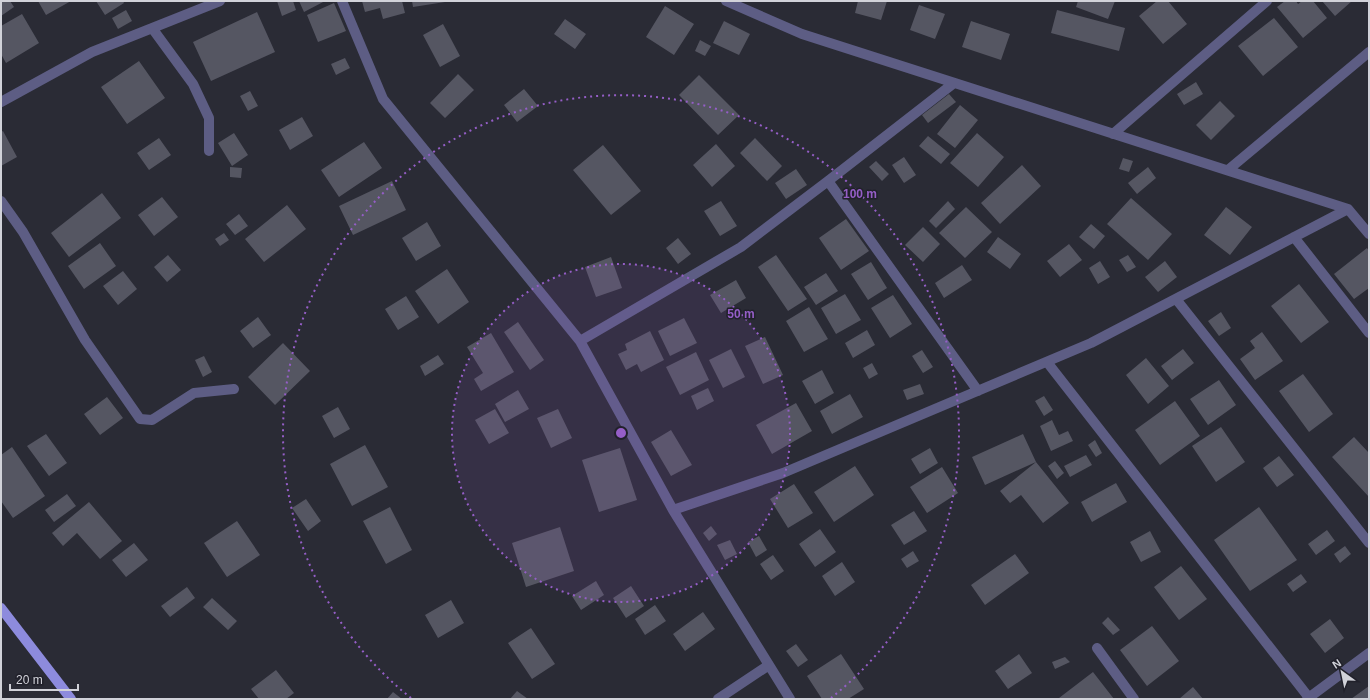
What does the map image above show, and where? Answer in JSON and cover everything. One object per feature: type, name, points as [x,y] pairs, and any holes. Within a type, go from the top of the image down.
[{"type":"main road","points":[[1,608],[71,699]]},
{"type":"street","points":[[1,102],[92,52],[220,1]]},
{"type":"street","points":[[342,1],[383,99],[580,341],[673,510],[790,699]]},
{"type":"street","points":[[726,1],[802,34],[1348,209],[1369,234]]},
{"type":"street","points":[[1113,134],[1267,1]]},
{"type":"street","points":[[152,28],[193,84],[206,111],[209,118],[209,151]]},
{"type":"street","points":[[1228,170],[1369,52]]},
{"type":"street","points":[[580,341],[741,247],[954,83]]},
{"type":"street","points":[[828,181],[978,391]]},
{"type":"street","points":[[1,201],[23,232],[85,340],[140,419],[152,420],[194,393],[234,389]]},
{"type":"street","points":[[673,510],[783,473],[1091,343],[1348,209]]},
{"type":"street","points":[[1294,237],[1369,333]]},
{"type":"street","points":[[1176,299],[1369,543]]},
{"type":"street","points":[[1047,362],[1309,699],[1369,653]]},
{"type":"street","points":[[1097,648],[1134,699]]},
{"type":"street","points":[[718,699],[769,665]]},
{"type":"building","points":[[1,1],[10,1],[14,7],[1,16]]},
{"type":"building","points":[[38,1],[71,1],[46,15]]},
{"type":"building","points":[[96,1],[123,1],[124,3],[105,15]]},
{"type":"building","points":[[277,1],[293,1],[296,10],[282,16]]},
{"type":"building","points":[[299,1],[325,1],[304,12]]},
{"type":"building","points":[[362,1],[402,1],[405,13],[383,19],[380,8],[365,12]]},
{"type":"building","points":[[412,1],[445,1],[445,2],[413,7]]},
{"type":"building","points":[[858,1],[887,1],[881,20],[855,13]]},
{"type":"building","points":[[1078,1],[1115,1],[1108,19],[1076,7]]},
{"type":"building","points":[[1157,1],[1168,1],[1187,24],[1163,44],[1139,16]]},
{"type":"building","points":[[1285,1],[1296,1],[1298,4],[1302,1],[1313,1],[1327,18],[1303,38],[1277,7]]},
{"type":"building","points":[[1322,1],[1352,1],[1335,16]]},
{"type":"building","points":[[334,3],[346,31],[318,42],[307,15]]},
{"type":"building","points":[[919,5],[945,14],[935,39],[910,30]]},
{"type":"building","points":[[665,6],[694,24],[674,55],[646,37]]},
{"type":"building","points":[[126,10],[132,21],[118,29],[112,18]]},
{"type":"building","points":[[1057,10],[1125,28],[1119,51],[1051,33]]},
{"type":"building","points":[[257,12],[275,52],[211,81],[193,42]]},
{"type":"building","points":[[22,14],[39,43],[6,63],[1,54],[1,26]]},
{"type":"building","points":[[1274,18],[1298,47],[1263,76],[1238,46]]},
{"type":"building","points":[[565,19],[586,34],[575,49],[554,34]]},
{"type":"building","points":[[724,21],[750,34],[739,55],[713,43]]},
{"type":"building","points":[[971,21],[1010,34],[1001,60],[962,47]]},
{"type":"building","points":[[443,24],[460,56],[440,67],[423,35]]},
{"type":"building","points":[[700,40],[711,46],[705,56],[695,51]]},
{"type":"building","points":[[345,58],[350,68],[336,75],[331,64]]},
{"type":"building","points":[[139,61],[165,98],[127,124],[101,87]]},
{"type":"building","points":[[458,74],[474,90],[445,118],[430,103]]},
{"type":"building","points":[[699,75],[739,115],[718,135],[679,95]]},
{"type":"building","points":[[1196,82],[1203,94],[1184,105],[1177,94]]},
{"type":"building","points":[[524,89],[538,106],[517,122],[504,105]]},
{"type":"building","points":[[250,91],[258,106],[248,111],[240,96]]},
{"type":"building","points":[[949,94],[956,102],[928,123],[922,115]]},
{"type":"building","points":[[1220,101],[1235,116],[1211,140],[1196,125]]},
{"type":"building","points":[[960,105],[978,120],[955,148],[937,134]]},
{"type":"building","points":[[302,117],[313,136],[290,150],[279,130]]},
{"type":"building","points":[[3,131],[17,157],[1,166],[1,132]]},
{"type":"building","points":[[234,133],[248,155],[232,166],[218,143]]},
{"type":"building","points":[[977,133],[1004,157],[978,187],[950,163]]},
{"type":"building","points":[[928,136],[950,154],[941,164],[919,146]]},
{"type":"building","points":[[159,138],[171,155],[149,170],[137,153]]},
{"type":"building","points":[[755,138],[782,166],[767,181],[740,153]]},
{"type":"building","points":[[364,142],[382,168],[339,197],[321,170]]},
{"type":"building","points":[[716,144],[735,166],[712,187],[693,165]]},
{"type":"building","points":[[603,145],[641,191],[611,215],[573,170]]},
{"type":"building","points":[[904,157],[916,175],[904,183],[892,165]]},
{"type":"building","points":[[1123,158],[1133,161],[1129,172],[1119,169]]},
{"type":"building","points":[[876,161],[889,174],[882,181],[869,167]]},
{"type":"building","points":[[1022,165],[1041,186],[1000,224],[981,203]]},
{"type":"building","points":[[230,167],[242,168],[241,178],[230,177]]},
{"type":"building","points":[[1148,167],[1156,178],[1137,194],[1128,183]]},
{"type":"building","points":[[796,169],[807,185],[786,199],[775,183]]},
{"type":"building","points":[[392,181],[406,210],[353,235],[339,206]]},
{"type":"building","points":[[102,193],[121,218],[69,257],[51,233]]},
{"type":"building","points":[[162,197],[178,217],[154,236],[138,215]]},
{"type":"building","points":[[1131,198],[1172,234],[1148,260],[1107,224]]},
{"type":"building","points":[[721,201],[737,226],[720,236],[704,211]]},
{"type":"building","points":[[948,201],[955,209],[936,228],[929,221]]},
{"type":"building","points":[[287,205],[306,229],[264,262],[245,239]]},
{"type":"building","points":[[966,207],[992,232],[965,258],[939,233]]},
{"type":"building","points":[[1226,207],[1252,227],[1230,255],[1204,235]]},
{"type":"building","points":[[239,214],[248,226],[235,235],[226,224]]},
{"type":"building","points":[[846,219],[869,251],[841,270],[819,238]]},
{"type":"building","points":[[427,222],[441,246],[416,261],[402,238]]},
{"type":"building","points":[[1091,224],[1105,236],[1094,249],[1079,237]]},
{"type":"building","points":[[923,227],[940,244],[923,262],[905,245]]},
{"type":"building","points":[[224,233],[229,240],[220,246],[215,239]]},
{"type":"building","points":[[998,237],[1021,254],[1010,269],[987,252]]},
{"type":"building","points":[[678,238],[691,254],[678,264],[666,248]]},
{"type":"building","points":[[100,243],[116,266],[84,289],[68,266]]},
{"type":"building","points":[[1069,244],[1082,260],[1060,277],[1047,261]]},
{"type":"building","points":[[1367,248],[1369,251],[1369,288],[1354,299],[1334,274]]},
{"type":"building","points":[[168,255],[181,270],[167,282],[154,267]]},
{"type":"building","points":[[776,255],[807,299],[788,311],[758,267]]},
{"type":"building","points":[[1128,255],[1136,267],[1127,272],[1119,260]]},
{"type":"building","points":[[611,257],[622,288],[596,297],[585,267]]},
{"type":"building","points":[[1100,261],[1110,277],[1098,284],[1089,268]]},
{"type":"building","points":[[1165,261],[1177,277],[1158,292],[1145,277]]},
{"type":"building","points":[[871,262],[887,288],[868,300],[851,274]]},
{"type":"building","points":[[962,265],[972,280],[944,298],[935,283]]},
{"type":"building","points":[[447,269],[469,302],[438,324],[415,291]]},
{"type":"building","points":[[123,271],[137,289],[118,305],[103,286]]},
{"type":"building","points":[[826,273],[838,291],[816,305],[804,287]]},
{"type":"building","points":[[736,280],[746,298],[721,313],[710,295]]},
{"type":"building","points":[[1299,284],[1329,322],[1301,343],[1271,306]]},
{"type":"building","points":[[845,294],[861,320],[836,334],[821,308]]},
{"type":"building","points":[[893,295],[912,324],[890,338],[871,308]]},
{"type":"building","points":[[406,296],[419,317],[398,330],[385,309]]},
{"type":"building","points":[[809,307],[828,339],[804,352],[786,321]]},
{"type":"building","points":[[1221,312],[1231,328],[1219,336],[1208,321]]},
{"type":"building","points":[[258,317],[271,335],[253,348],[240,331]]},
{"type":"building","points":[[684,318],[697,343],[670,356],[658,331]]},
{"type":"building","points":[[518,322],[544,360],[530,370],[504,332]]},
{"type":"building","points":[[867,330],[875,345],[853,358],[845,343]]},
{"type":"building","points":[[650,331],[664,360],[641,372],[637,364],[626,370],[618,354],[627,350],[625,344]]},
{"type":"building","points":[[1262,332],[1283,361],[1255,380],[1240,359],[1255,348],[1250,341]]},
{"type":"building","points":[[491,333],[514,372],[481,391],[474,379],[483,373],[467,347]]},
{"type":"building","points":[[765,337],[783,375],[763,384],[745,346]]},
{"type":"building","points":[[283,343],[310,371],[275,405],[248,377]]},
{"type":"building","points":[[731,349],[745,377],[723,388],[709,360]]},
{"type":"building","points":[[1183,349],[1194,363],[1172,380],[1161,366]]},
{"type":"building","points":[[922,350],[933,367],[923,373],[912,356]]},
{"type":"building","points":[[696,352],[709,380],[680,395],[666,367]]},
{"type":"building","points":[[438,355],[444,364],[425,376],[420,366]]},
{"type":"building","points":[[204,356],[212,372],[203,377],[195,360]]},
{"type":"building","points":[[1146,358],[1169,386],[1148,404],[1126,375]]},
{"type":"building","points":[[872,363],[878,374],[869,379],[863,368]]},
{"type":"building","points":[[822,370],[834,393],[815,404],[802,381]]},
{"type":"building","points":[[1303,374],[1333,414],[1309,432],[1279,391]]},
{"type":"building","points":[[1219,380],[1236,405],[1208,425],[1190,399]]},
{"type":"building","points":[[920,384],[924,394],[907,400],[903,390]]},
{"type":"building","points":[[708,388],[714,401],[697,410],[691,396]]},
{"type":"building","points":[[518,390],[529,409],[505,422],[495,404]]},
{"type":"building","points":[[850,394],[863,417],[832,434],[820,411]]},
{"type":"building","points":[[1044,396],[1053,410],[1044,416],[1035,401]]},
{"type":"building","points":[[107,397],[123,418],[100,435],[84,414]]},
{"type":"building","points":[[1175,401],[1200,436],[1160,465],[1135,430]]},
{"type":"building","points":[[796,403],[812,431],[772,454],[756,425]]},
{"type":"building","points":[[338,407],[350,429],[334,438],[322,416]]},
{"type":"building","points":[[495,409],[509,433],[489,444],[475,420]]},
{"type":"building","points":[[558,409],[572,438],[551,448],[537,418]]},
{"type":"building","points":[[1052,420],[1059,435],[1068,431],[1073,441],[1051,451],[1040,426]]},
{"type":"building","points":[[1221,427],[1245,462],[1216,482],[1192,446]]},
{"type":"building","points":[[671,430],[692,465],[671,476],[651,442]]},
{"type":"building","points":[[46,434],[67,463],[49,476],[27,446]]},
{"type":"building","points":[[1023,434],[1036,462],[985,485],[972,457]]},
{"type":"building","points":[[1354,437],[1369,453],[1369,497],[1332,457]]},
{"type":"building","points":[[1095,440],[1102,453],[1096,457],[1088,445]]},
{"type":"building","points":[[365,445],[388,487],[352,506],[330,464]]},
{"type":"building","points":[[12,447],[45,496],[13,518],[1,501],[1,455]]},
{"type":"building","points":[[620,448],[637,500],[599,512],[582,460]]},
{"type":"building","points":[[930,448],[938,463],[920,474],[911,459]]},
{"type":"building","points":[[1086,455],[1092,465],[1070,477],[1064,466]]},
{"type":"building","points":[[1279,456],[1294,475],[1277,487],[1263,468]]},
{"type":"building","points":[[1055,461],[1064,473],[1057,479],[1048,466]]},
{"type":"building","points":[[1036,462],[1069,503],[1043,523],[1021,495],[1010,503],[1000,491]]},
{"type":"building","points":[[855,466],[874,495],[834,522],[814,492]]},
{"type":"building","points":[[942,467],[958,493],[927,513],[910,487]]},
{"type":"building","points":[[1116,483],[1127,502],[1092,522],[1081,502]]},
{"type":"building","points":[[794,484],[813,513],[788,528],[770,499]]},
{"type":"building","points":[[67,494],[76,506],[54,522],[45,510]]},
{"type":"building","points":[[306,499],[321,521],[308,531],[292,508]]},
{"type":"building","points":[[89,502],[122,541],[100,559],[77,533],[63,546],[52,533]]},
{"type":"building","points":[[390,507],[412,550],[386,564],[363,521]]},
{"type":"building","points":[[1259,507],[1297,560],[1250,591],[1214,540]]},
{"type":"building","points":[[914,511],[927,531],[904,545],[891,525]]},
{"type":"building","points":[[237,521],[260,555],[227,577],[204,543]]},
{"type":"building","points":[[711,526],[717,534],[709,541],[703,533]]},
{"type":"building","points":[[560,527],[574,571],[526,587],[512,543]]},
{"type":"building","points":[[820,529],[836,552],[815,567],[799,544]]},
{"type":"building","points":[[1327,530],[1335,541],[1316,555],[1308,544]]},
{"type":"building","points":[[1150,531],[1161,552],[1141,562],[1130,542]]},
{"type":"building","points":[[759,536],[767,550],[756,557],[748,542]]},
{"type":"building","points":[[730,540],[737,554],[725,560],[717,545]]},
{"type":"building","points":[[134,543],[148,560],[126,577],[112,560]]},
{"type":"building","points":[[1345,546],[1351,554],[1340,563],[1334,554]]},
{"type":"building","points":[[913,551],[919,561],[907,568],[901,559]]},
{"type":"building","points":[[1015,554],[1029,573],[985,605],[971,585]]},
{"type":"building","points":[[773,555],[784,571],[771,580],[760,564]]},
{"type":"building","points":[[842,562],[855,582],[835,596],[822,576]]},
{"type":"building","points":[[1181,566],[1207,599],[1179,620],[1154,587]]},
{"type":"building","points":[[1301,574],[1307,582],[1293,592],[1287,584]]},
{"type":"building","points":[[596,581],[604,595],[581,610],[572,596]]},
{"type":"building","points":[[631,586],[644,606],[626,618],[613,598]]},
{"type":"building","points":[[187,587],[195,598],[170,617],[161,606]]},
{"type":"building","points":[[212,598],[237,621],[228,630],[203,607]]},
{"type":"building","points":[[451,600],[464,623],[438,638],[425,615]]},
{"type":"building","points":[[655,605],[666,621],[645,635],[635,619]]},
{"type":"building","points":[[703,612],[715,629],[685,651],[673,634]]},
{"type":"building","points":[[1108,617],[1120,630],[1113,635],[1102,623]]},
{"type":"building","points":[[1330,619],[1344,638],[1325,653],[1310,634]]},
{"type":"building","points":[[1152,626],[1179,661],[1147,686],[1120,650]]},
{"type":"building","points":[[531,628],[555,664],[532,679],[508,643]]},
{"type":"building","points":[[796,644],[808,660],[798,667],[786,651]]},
{"type":"building","points":[[841,654],[864,689],[848,699],[822,699],[807,676]]},
{"type":"building","points":[[1019,654],[1032,673],[1008,689],[995,671]]},
{"type":"building","points":[[1065,657],[1070,662],[1055,669],[1052,662]]},
{"type":"building","points":[[276,670],[294,693],[286,699],[259,699],[251,689]]},
{"type":"building","points":[[1093,672],[1114,699],[1059,698]]},
{"type":"building","points":[[1369,686],[1369,699],[1351,699]]},
{"type":"building","points":[[1193,687],[1203,699],[1179,699]]},
{"type":"building","points":[[517,691],[528,699],[510,699]]},
{"type":"building","points":[[393,692],[402,699],[387,699]]}]
